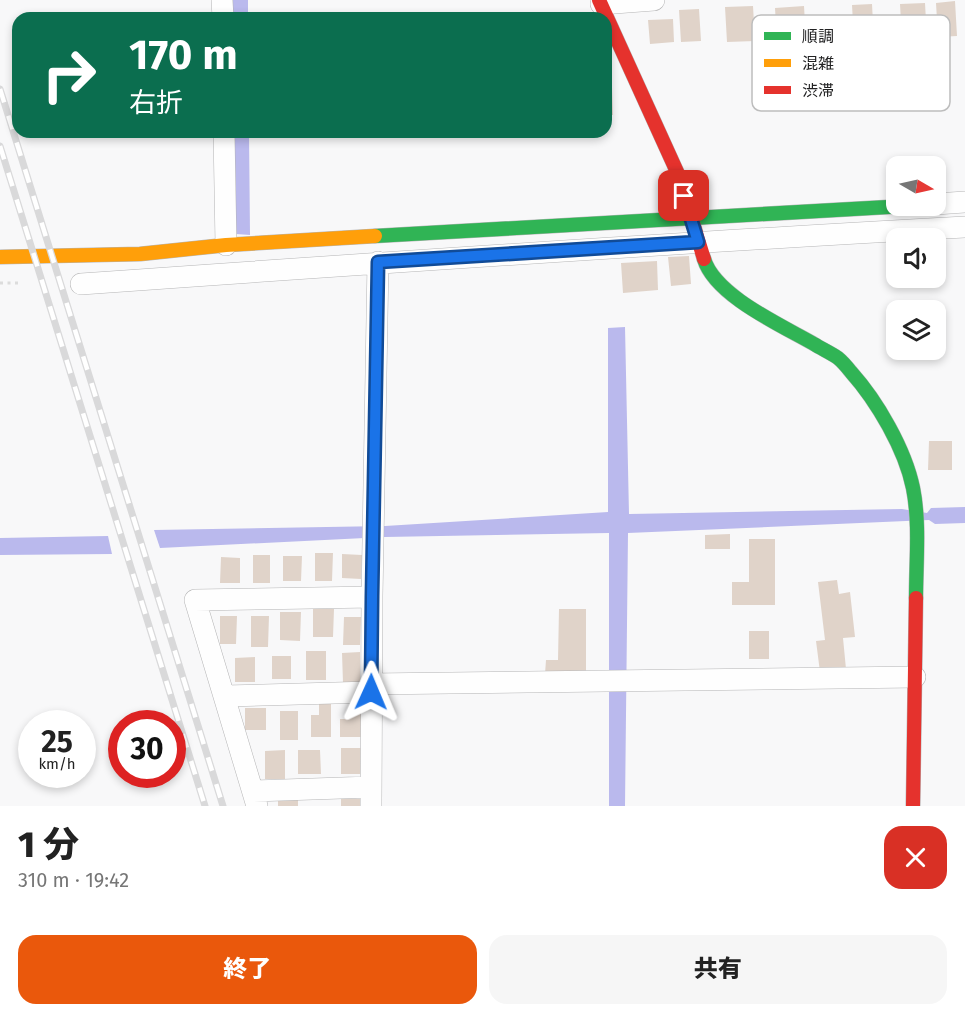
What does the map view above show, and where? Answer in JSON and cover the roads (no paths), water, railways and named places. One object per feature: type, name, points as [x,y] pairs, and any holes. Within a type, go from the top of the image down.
[{"type":"street","points":[[600,2],[654,0]]},
{"type":"street","points":[[612,28],[678,174],[705,264],[720,285],[745,304],[838,358],[863,385],[900,448],[913,487],[917,517],[913,806]]},
{"type":"street","points":[[224,138],[226,245]]},
{"type":"street","points":[[946,203],[965,202]]},
{"type":"street","points":[[0,257],[140,254],[226,245],[886,207]]},
{"type":"street","points":[[81,284],[378,262],[965,227]]},
{"type":"street","points":[[372,597],[195,600],[255,798],[371,796],[378,262]]},
{"type":"street","points":[[225,696],[371,688],[605,681],[915,677]]},
{"type":"water","points":[[232,0],[248,0],[248,12],[232,12]]},
{"type":"water","points":[[234,138],[249,138],[250,235],[236,234]]},
{"type":"water","points":[[625,327],[629,514],[902,509],[927,513],[931,508],[965,507],[965,523],[935,524],[929,520],[628,533],[625,806],[609,806],[609,533],[385,537],[160,548],[154,530],[385,526],[608,512],[608,328]]},
{"type":"water","points":[[108,536],[112,554],[0,555],[0,538]]},
{"type":"railway","points":[[0,89],[12,128]]},
{"type":"railway","points":[[15,138],[223,806]]},
{"type":"railway","points":[[0,146],[205,806]]}]
